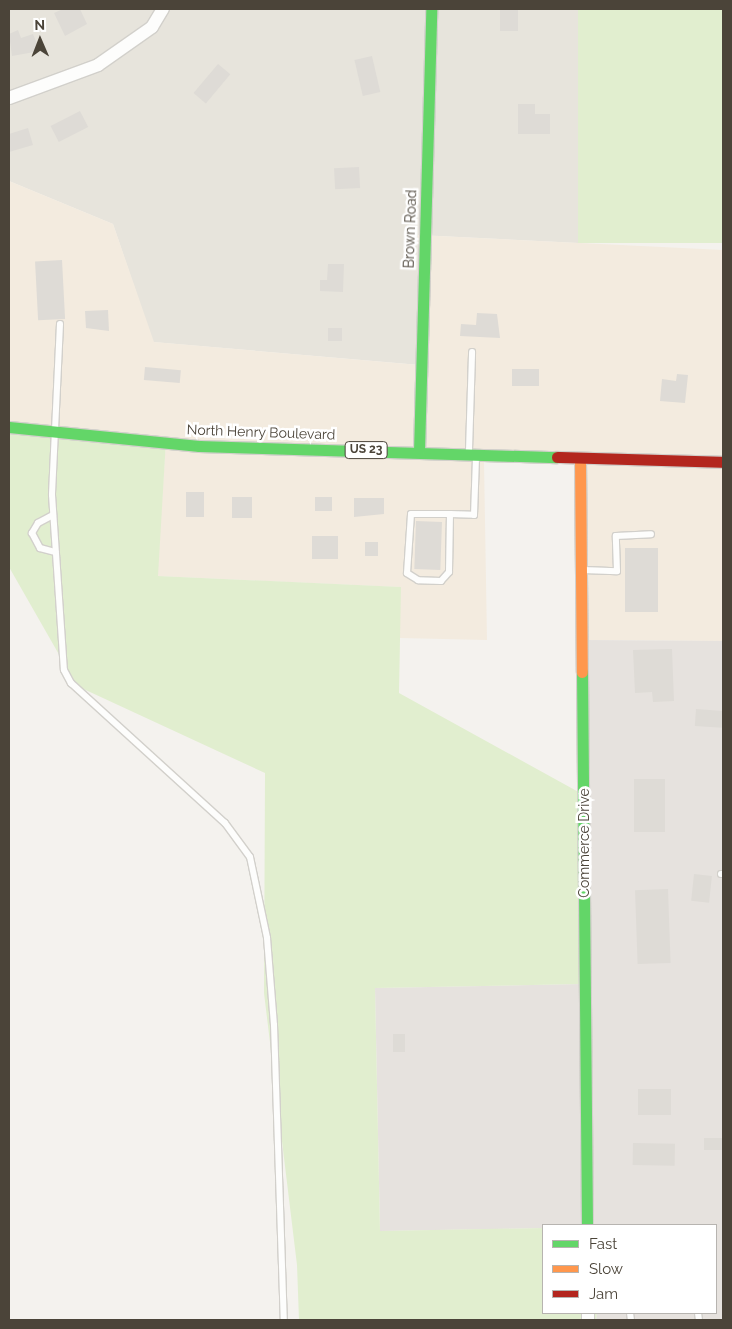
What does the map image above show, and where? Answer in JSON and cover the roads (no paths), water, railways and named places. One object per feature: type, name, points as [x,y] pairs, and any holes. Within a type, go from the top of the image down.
[{"type":"main road","name":"Brown Road","points":[[419,451],[431,9]]},
{"type":"main road","name":"North Henry Boulevard","points":[[9,427],[56,434],[199,446],[419,451],[580,460],[723,462]]},
{"type":"main road","name":"Commerce Drive","points":[[580,460],[587,1224]]},
{"type":"street","points":[[9,98],[98,65],[152,27],[163,9]]},
{"type":"lane","points":[[60,324],[53,516],[64,670],[71,683],[225,823],[250,857],[267,938],[274,1025],[284,1320]]},
{"type":"lane","points":[[450,514],[449,572],[442,581],[418,580],[407,572],[411,514],[450,514],[474,515],[472,352]]},
{"type":"lane","points":[[53,516],[38,523],[32,533],[40,548],[55,552]]},
{"type":"lane","points":[[581,570],[617,571],[616,536],[652,534]]}]
